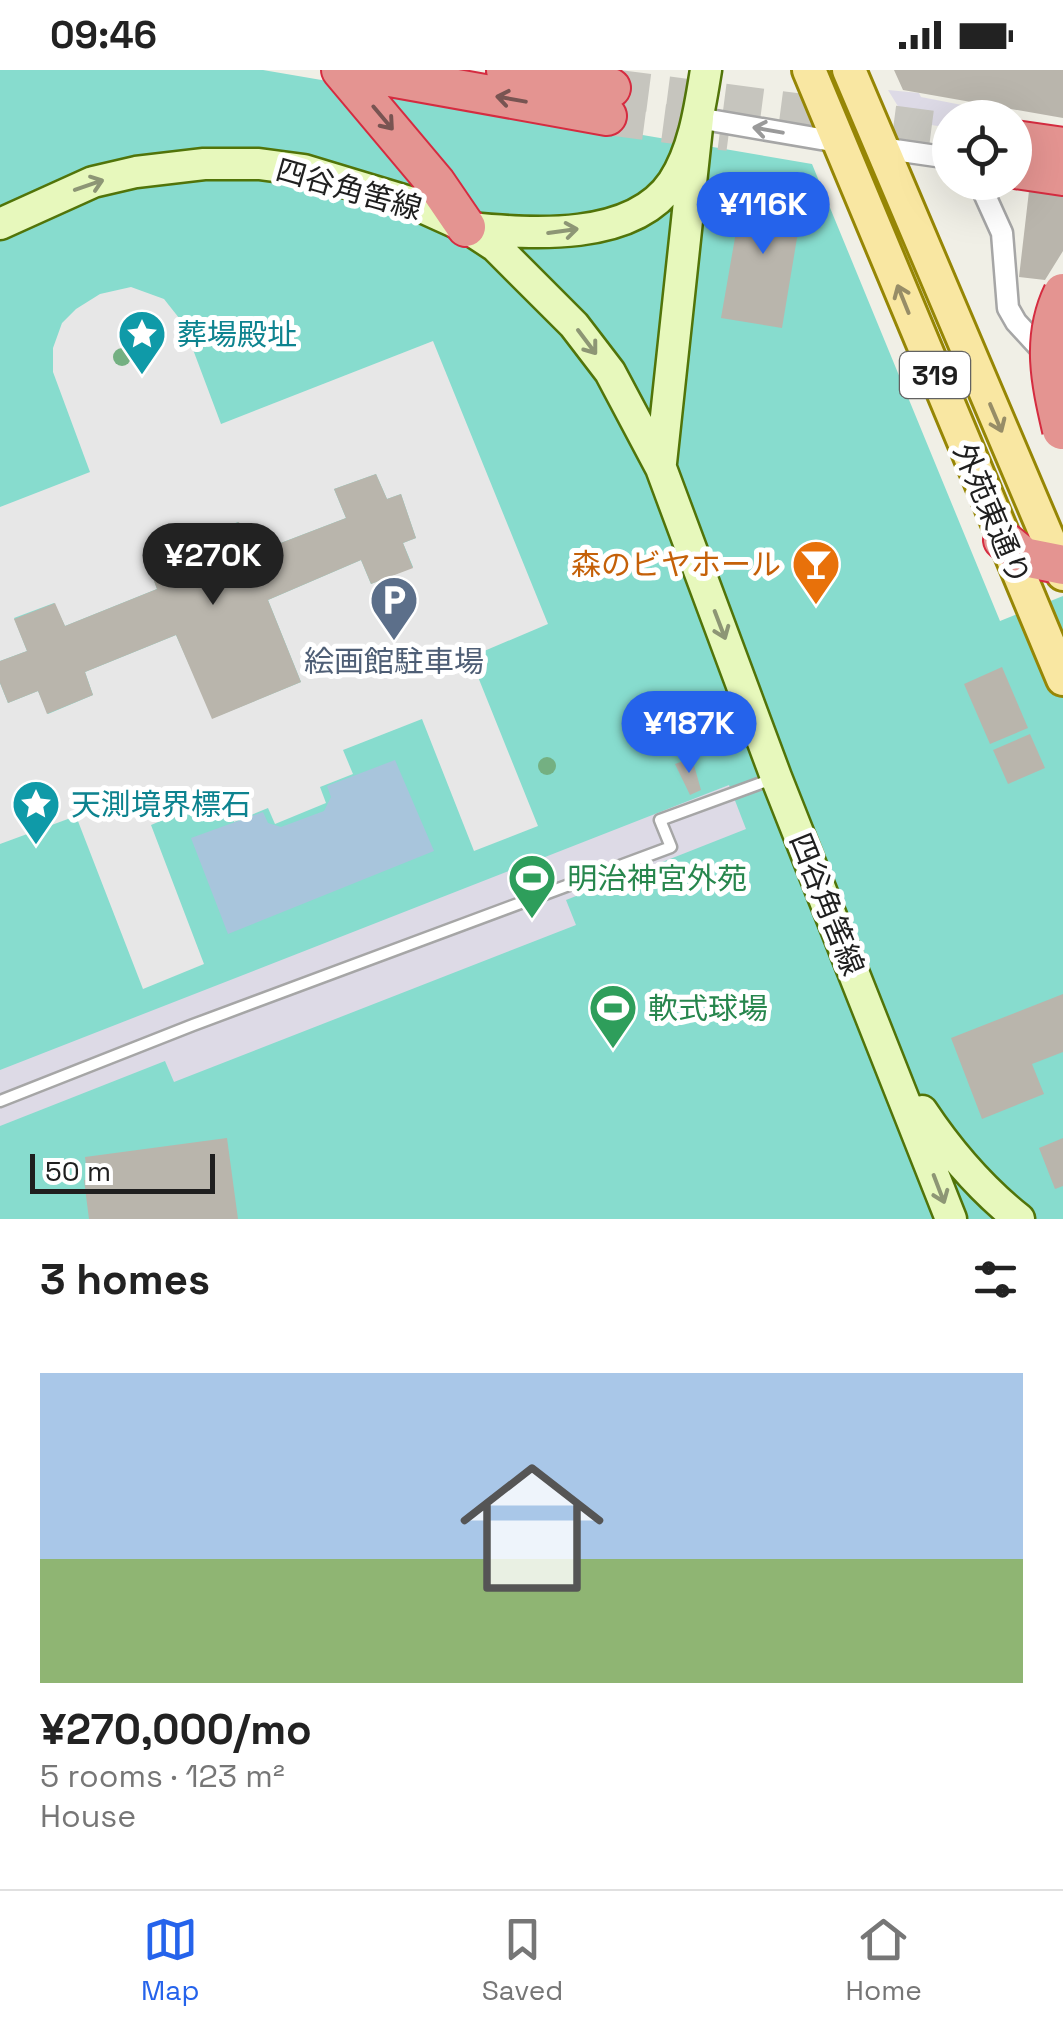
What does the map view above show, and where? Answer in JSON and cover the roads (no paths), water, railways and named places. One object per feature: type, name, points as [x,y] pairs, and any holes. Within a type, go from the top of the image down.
[{"type":"highway","points":[[341,70],[424,167],[466,227]]},
{"type":"highway","points":[[351,70],[609,102],[506,70]]},
{"type":"highway","points":[[1032,142],[1063,147]]},
{"type":"highway","points":[[1032,171],[1063,176]]},
{"type":"highway","points":[[1063,293],[1048,348],[1063,431]]},
{"type":"highway","points":[[1003,540],[1024,556],[1062,568]]},
{"type":"main road","name":"四谷角筈線","points":[[661,468],[706,70]]},
{"type":"main road","name":"外苑東通り","points":[[809,70],[1063,679]]},
{"type":"main road","name":"外苑東通り","points":[[849,70],[1062,568]]},
{"type":"main road","name":"四谷角筈線","points":[[466,227],[537,234],[597,226],[626,217],[650,205],[672,184],[698,118]]},
{"type":"main road","points":[[838,142],[881,148]]},
{"type":"main road","name":"四谷角筈線","points":[[0,224],[93,182],[122,176],[204,164],[259,164],[304,170],[368,188],[466,227],[494,246],[574,325],[610,372],[661,468],[776,777],[951,1219]]},
{"type":"main road","name":"四谷角筈線","points":[[888,1058],[946,1147],[984,1191],[1020,1219]]},
{"type":"street","points":[[698,118],[838,142]]},
{"type":"street","points":[[881,148],[932,155]]},
{"type":"street","points":[[987,200],[1002,234],[1008,308],[1063,374]]},
{"type":"lane","points":[[0,1101],[671,847],[660,820],[776,777]]},
{"type":"tunnel","points":[[611,88],[932,130]]},
{"type":"tunnel","points":[[607,116],[729,132]]},
{"type":"place","name":"葬場殿址","points":[[142,376]]},
{"type":"place","name":"森のビヤホール","points":[[816,606]]},
{"type":"place","name":"絵画館駐車場","points":[[394,642]]},
{"type":"place","name":"天測境界標石","points":[[36,846]]},
{"type":"place","name":"明治神宮外苑","points":[[532,920]]},
{"type":"place","name":"軟式球場","points":[[613,1050]]}]
